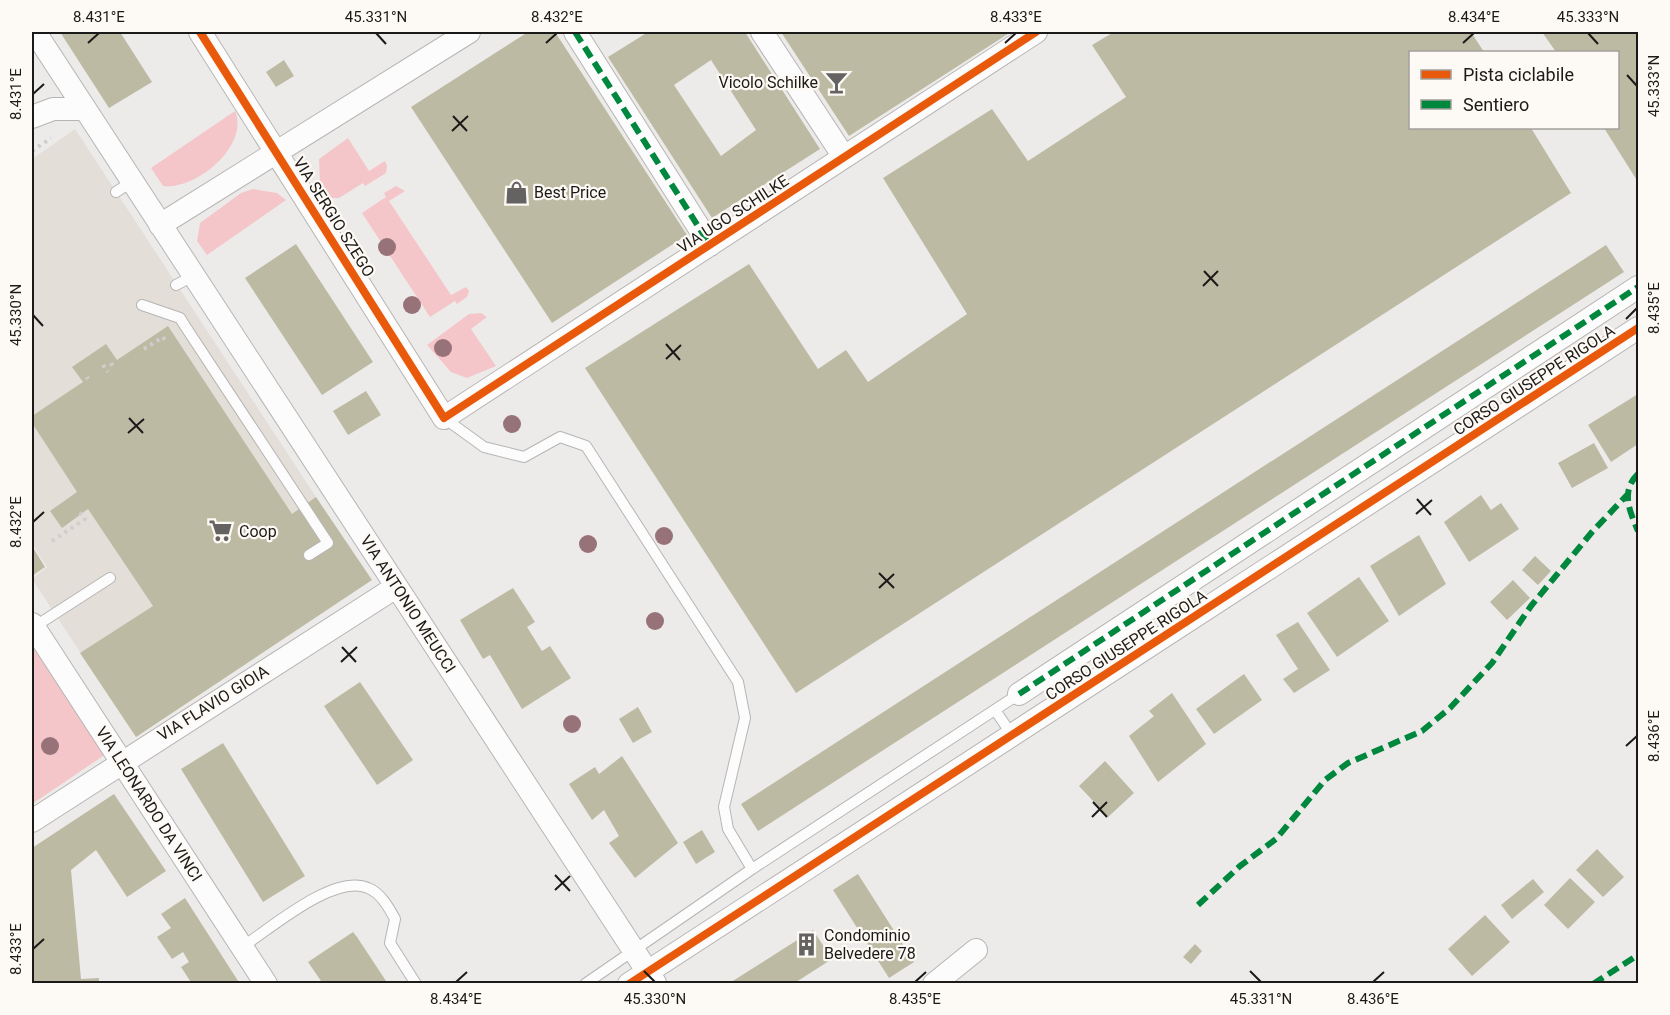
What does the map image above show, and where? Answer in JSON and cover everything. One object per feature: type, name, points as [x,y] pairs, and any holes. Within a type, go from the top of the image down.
[{"type":"street","name":"VIA ANTONIO MEUCCI","points":[[35,32],[84,109],[124,187],[160,225],[185,280],[396,587],[652,977]]},
{"type":"street","name":"VIA SERGIO SZEGO","points":[[200,32],[444,418]]},
{"type":"street","points":[[160,225],[469,32]]},
{"type":"street","points":[[575,32],[710,245]]},
{"type":"street","points":[[762,32],[844,157]]},
{"type":"street","name":"VIA UGO SCHILKE","points":[[444,418],[1036,32]]},
{"type":"street","points":[[32,117],[53,109],[84,109]]},
{"type":"street","points":[[1019,694],[1638,287]]},
{"type":"street","name":"CORSO GIUSEPPE RIGOLA","points":[[629,984],[652,977],[1012,735],[1638,328]]},
{"type":"street","name":"VIA FLAVIO GIOIA","points":[[32,821],[396,587]]},
{"type":"street","name":"VIA LEONARDO DA VINCI","points":[[33,626],[266,984]]},
{"type":"street","points":[[934,984],[976,950]]},
{"type":"lane","points":[[142,305],[180,318],[328,543],[309,555]]},
{"type":"lane","points":[[444,418],[484,447],[524,457],[560,436],[586,446],[738,682],[745,718],[724,807],[728,829],[752,869]]},
{"type":"lane","points":[[33,626],[110,578]]},
{"type":"lane","points":[[585,984],[752,869],[1019,694]]},
{"type":"lane","points":[[995,710],[1012,735]]},
{"type":"lane","points":[[242,947],[321,894],[343,885],[368,888],[384,901],[395,919],[390,943],[416,984]]},
{"type":"path","points":[[144,349],[163,337],[165,340]]},
{"type":"path","points":[[111,363],[114,369]]},
{"type":"path","points":[[103,366],[108,372]]},
{"type":"path","points":[[52,542],[85,519],[78,510]]},
{"type":"shaded area","points":[[235,111],[237,125],[234,139],[227,152],[216,164],[189,181],[176,186],[163,186],[151,168]]},
{"type":"shaded area","points":[[75,129],[316,497],[171,712],[136,737],[32,579],[47,567],[32,544],[32,159]]},
{"type":"shaded area","points":[[348,138],[369,171],[385,161],[386,173],[365,186],[363,183],[339,198],[329,198],[320,184],[319,159]]},
{"type":"shaded area","points":[[396,186],[405,191],[389,201],[451,295],[466,287],[469,291],[467,297],[457,304],[455,301],[430,317],[362,213],[386,197],[384,193]]},
{"type":"shaded area","points":[[253,189],[277,193],[286,200],[207,255],[197,241],[200,223],[241,193]]},
{"type":"shaded area","points":[[481,313],[487,317],[471,329],[496,366],[467,378],[451,372],[427,345],[469,314]]},
{"type":"shaded area","points":[[32,646],[106,754],[32,804]]},
{"type":"building","points":[[60,32],[120,32],[152,82],[109,108]]},
{"type":"building","points":[[528,32],[555,32],[687,235],[552,323],[411,107]]},
{"type":"building","points":[[648,32],[745,32],[820,149],[712,218],[608,57]],"holes":[[[711,60],[756,130],[721,156],[674,85]]]},
{"type":"building","points":[[781,32],[1011,32],[849,136]]},
{"type":"building","points":[[1114,32],[1471,32],[1483,51],[1409,51],[1409,129],[1532,129],[1571,193],[796,693],[585,368],[749,264],[818,369],[846,350],[868,382],[967,314],[883,178],[992,109],[1028,161],[1126,97],[1092,45]]},
{"type":"building","points":[[1542,32],[1638,32],[1638,182],[1605,129],[1619,129],[1619,51],[1555,51]]},
{"type":"building","points":[[284,60],[294,76],[276,87],[266,72]]},
{"type":"building","points":[[296,244],[373,362],[322,395],[245,278]]},
{"type":"building","points":[[1606,245],[1624,272],[758,831],[741,804]]},
{"type":"building","name":"Coop","points":[[168,326],[292,514],[316,497],[372,580],[136,737],[80,653],[153,606],[88,509],[62,528],[50,511],[77,492],[32,423],[32,416],[83,382],[72,367],[106,344],[117,360]]},
{"type":"building","points":[[366,391],[381,415],[348,435],[333,411]]},
{"type":"building","points":[[1638,394],[1638,444],[1611,462],[1588,425]]},
{"type":"building","points":[[1594,443],[1608,468],[1572,488],[1558,463]]},
{"type":"building","points":[[1481,495],[1491,510],[1501,503],[1519,529],[1469,562],[1444,522]]},
{"type":"building","points":[[1419,535],[1446,584],[1399,616],[1370,566]]},
{"type":"building","points":[[32,546],[45,567],[32,576]]},
{"type":"building","points":[[1535,556],[1551,571],[1538,585],[1522,570]]},
{"type":"building","points":[[1359,577],[1389,621],[1337,657],[1307,613]]},
{"type":"building","points":[[1513,580],[1530,598],[1507,620],[1490,602]]},
{"type":"building","points":[[513,588],[535,622],[527,627],[542,651],[550,646],[571,678],[522,709],[490,655],[483,659],[460,620]]},
{"type":"building","points":[[1298,622],[1330,670],[1294,693],[1283,679],[1298,669],[1276,635]]},
{"type":"building","points":[[1244,674],[1262,700],[1214,734],[1196,709]]},
{"type":"building","points":[[360,682],[413,760],[377,785],[324,706]]},
{"type":"building","points":[[1172,693],[1206,744],[1158,782],[1129,736],[1154,716],[1149,711]]},
{"type":"building","points":[[638,707],[652,732],[633,743],[619,719]]},
{"type":"building","points":[[223,743],[305,876],[263,902],[181,769]]},
{"type":"building","points":[[622,756],[678,843],[635,878],[609,843],[619,836],[604,810],[592,820],[569,784],[595,767],[599,774]]},
{"type":"building","points":[[1105,761],[1134,793],[1108,817],[1079,786]]},
{"type":"building","points":[[114,794],[166,871],[127,897],[96,850],[71,870],[81,979],[99,978],[99,984],[34,984],[32,848]]},
{"type":"building","points":[[702,830],[715,852],[696,864],[683,842]]},
{"type":"building","points":[[1597,849],[1624,877],[1603,897],[1576,870]]},
{"type":"building","points":[[858,874],[914,962],[889,978],[833,890]]},
{"type":"building","points":[[1570,878],[1595,902],[1568,929],[1544,905]]},
{"type":"building","points":[[1533,879],[1544,892],[1512,919],[1501,905]]},
{"type":"building","points":[[185,898],[240,984],[192,984],[181,967],[189,962],[183,952],[172,959],[157,937],[171,928],[161,914]]},
{"type":"building","points":[[1485,915],[1510,942],[1472,976],[1448,949]]},
{"type":"building","name":"Condominio Belvedere 78","points":[[813,930],[832,959],[793,984],[728,984]]},
{"type":"building","points":[[353,932],[388,984],[323,984],[308,962]]},
{"type":"building","points":[[1195,944],[1202,951],[1191,964],[1183,957]]},
{"type":"marked path","points":[[575,32],[710,245]]},
{"type":"marked path","points":[[1019,694],[1638,287]]},
{"type":"marked path","points":[[1638,474],[1629,487],[1628,494],[1628,502],[1638,531]]},
{"type":"marked path","points":[[1198,905],[1240,866],[1276,839],[1325,780],[1348,763],[1422,731],[1450,708],[1492,663],[1531,606],[1592,532],[1627,495]]},
{"type":"marked path","points":[[1593,984],[1638,955]]},
{"type":"cycle path","points":[[200,32],[444,418],[1036,32]]},
{"type":"cycle path","points":[[629,984],[1638,328]]},
{"type":"place","name":"Vicolo Schilke","points":[[836,82]]},
{"type":"place","name":"Best Price","points":[[516,192]]},
{"type":"place","name":"Coop","points":[[221,531]]},
{"type":"place","name":"Condominio Belvedere 78","points":[[806,944]]}]
